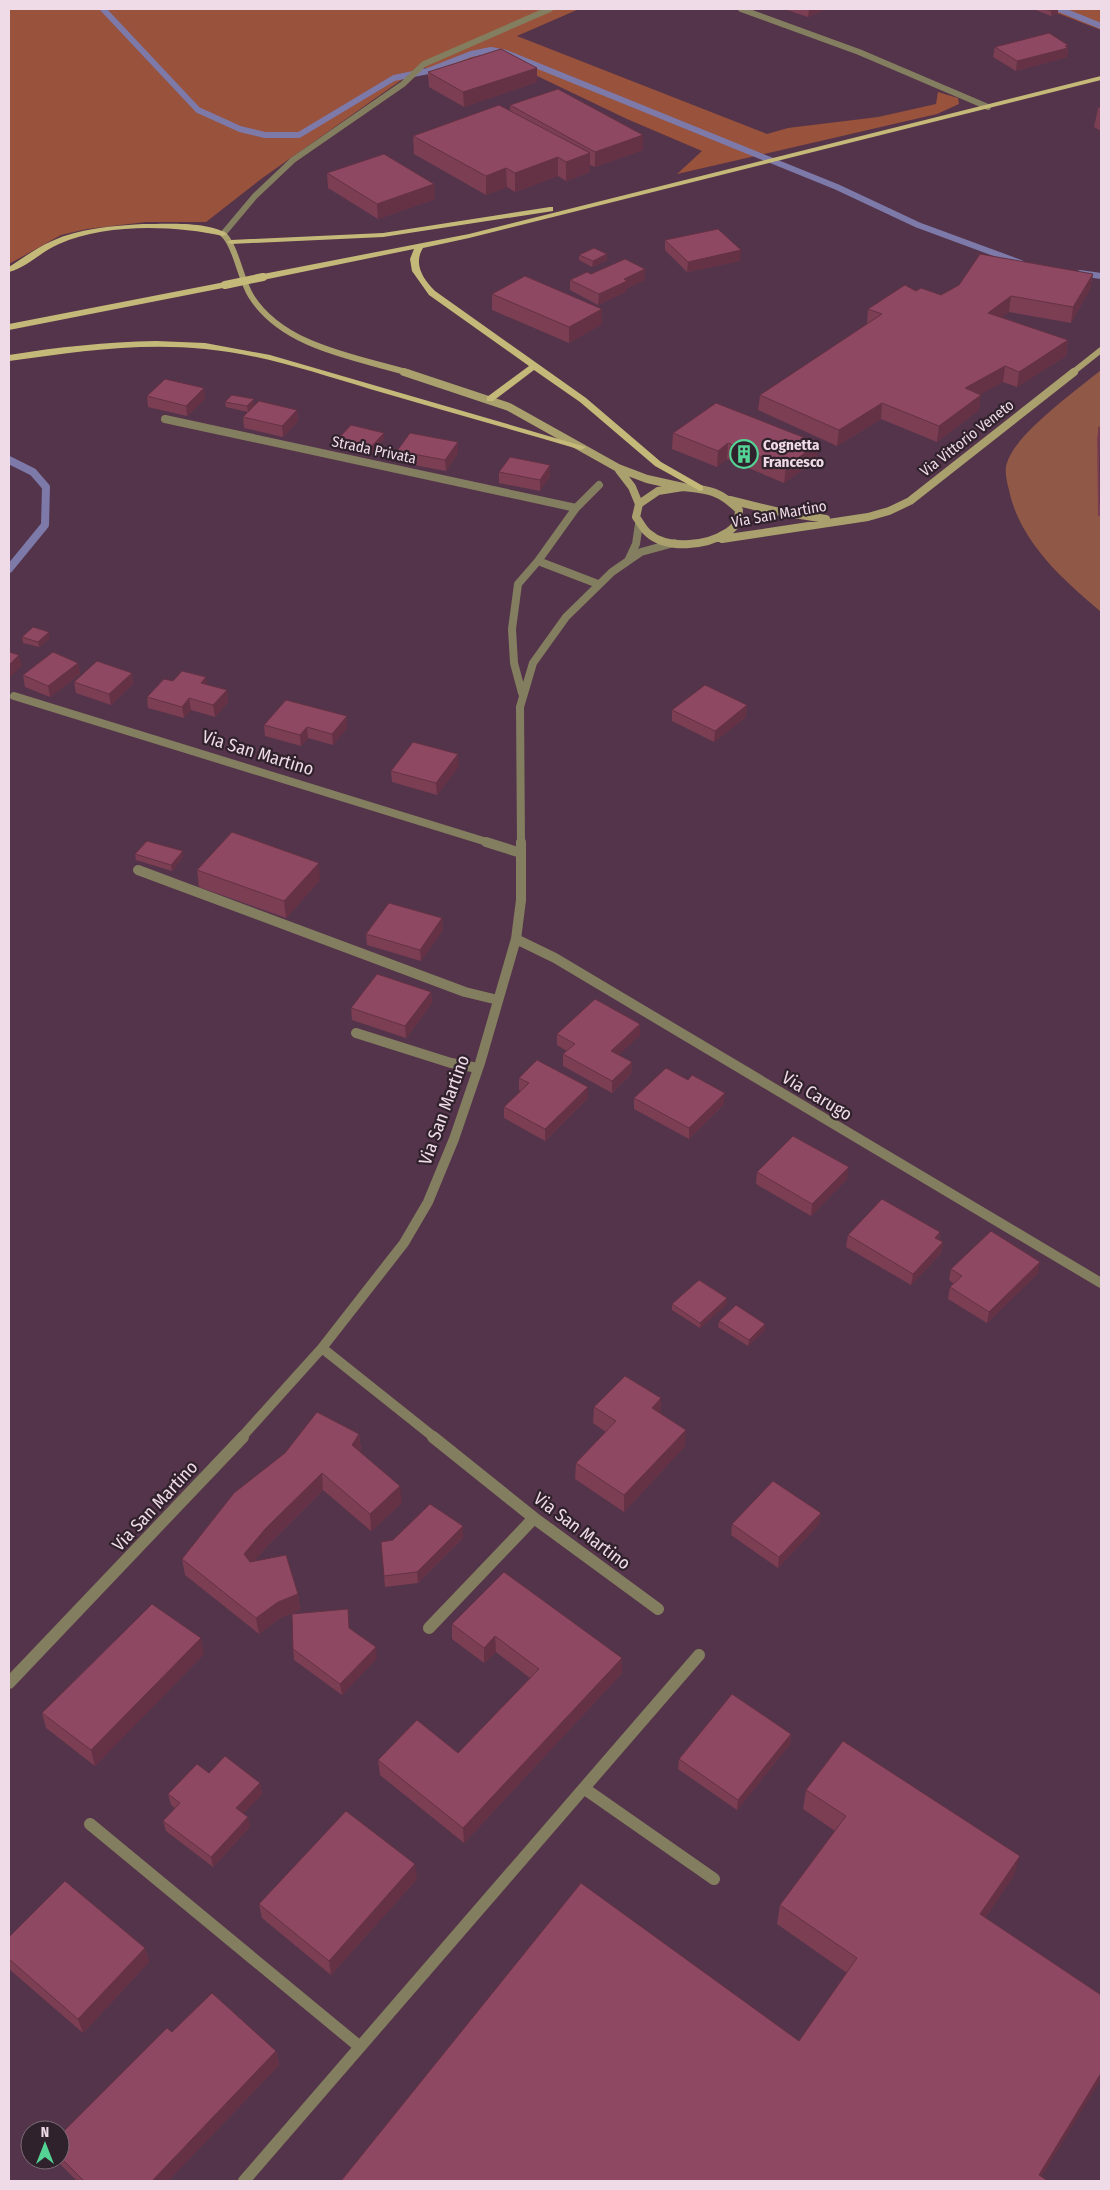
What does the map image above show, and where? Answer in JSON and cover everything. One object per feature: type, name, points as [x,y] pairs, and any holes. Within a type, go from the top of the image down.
[{"type":"main road","points":[[9,327],[420,246],[756,166],[1101,78]]},
{"type":"main road","points":[[231,242],[263,239],[346,238],[412,231],[550,209],[726,173]]},
{"type":"main road","points":[[9,270],[55,242],[87,233],[164,227],[200,229],[224,234]]},
{"type":"main road","points":[[420,246],[415,255],[414,268],[428,288],[449,307],[535,365],[596,410],[658,464],[700,488]]},
{"type":"main road","points":[[9,358],[117,344],[159,344],[220,348],[286,362],[581,446]]},
{"type":"main road","points":[[490,399],[535,365]]},
{"type":"street","points":[[550,9],[421,67],[404,84],[293,160],[255,196],[224,234],[231,242],[238,270],[250,292],[269,318],[288,331],[338,352],[490,399],[538,420],[617,467],[646,478],[718,493],[730,500],[739,512],[738,523],[726,535],[714,540],[698,543],[675,543],[652,536],[636,517],[639,504],[632,487],[617,467]]},
{"type":"street","points":[[741,9],[859,52],[988,107]]},
{"type":"street","name":"Via Vittorio Veneto","points":[[837,520],[868,517],[890,512],[910,501],[1101,350]]},
{"type":"street","name":"Strada Privata","points":[[165,419],[576,508]]},
{"type":"street","points":[[522,696],[514,663],[512,628],[518,584],[538,561],[576,508],[599,486]]},
{"type":"street","points":[[639,504],[658,491],[683,487]]},
{"type":"street","name":"Via San Martino","points":[[730,500],[775,511],[837,520]]},
{"type":"street","name":"Via San Martino","points":[[714,540],[837,520]]},
{"type":"street","points":[[629,559],[636,544],[640,524]]},
{"type":"street","name":"Via San Martino","points":[[9,1683],[119,1570],[322,1348],[396,1254],[419,1218],[450,1152],[478,1068],[516,939],[520,910],[521,853],[520,706],[532,664],[545,643],[598,584],[629,559],[650,549],[675,543]]},
{"type":"street","points":[[538,561],[598,584]]},
{"type":"street","name":"Via San Martino","points":[[14,696],[521,853]]},
{"type":"street","points":[[138,870],[464,992],[498,1000]]},
{"type":"street","name":"Via Carugo","points":[[516,939],[555,958],[1101,1283]]},
{"type":"street","points":[[356,1033],[451,1063],[478,1068]]},
{"type":"street","name":"Via San Martino","points":[[322,1348],[534,1518],[658,1609]]},
{"type":"street","points":[[429,1628],[534,1518]]},
{"type":"street","points":[[244,2181],[700,1655]]},
{"type":"street","points":[[585,1789],[714,1879]]},
{"type":"street","points":[[90,1824],[360,2047]]},
{"type":"shaded area","points":[[9,9],[579,9],[517,36],[767,134],[788,128],[878,117],[936,104],[938,92],[958,98],[959,104],[937,114],[677,174],[702,151],[627,119],[502,59],[430,81],[424,64],[261,179],[206,222],[146,222],[87,229],[61,235],[9,264]]},
{"type":"shaded area","points":[[1047,9],[1101,9],[1101,30]]},
{"type":"shaded area","points":[[1101,370],[1101,612],[1058,573],[1033,543],[1015,509],[1007,484],[1006,469],[1013,451],[1034,426]]},
{"type":"building","points":[[1049,33],[1068,45],[1065,46],[1068,48],[1017,61],[995,47]]},
{"type":"building","points":[[501,49],[537,68],[463,92],[428,72]]},
{"type":"building","points":[[558,89],[643,135],[595,152],[510,105]]},
{"type":"building","points":[[499,105],[590,153],[566,162],[558,157],[515,173],[506,168],[486,176],[413,136]]},
{"type":"building","points":[[384,154],[434,184],[377,204],[327,173]]},
{"type":"building","points":[[718,229],[741,250],[688,262],[665,240]]},
{"type":"building","points":[[594,248],[607,254],[593,261],[579,255]]},
{"type":"building","points":[[980,254],[1093,274],[1073,307],[1011,296],[988,313],[1068,340],[1019,372],[1005,366],[965,388],[981,395],[939,426],[882,403],[839,430],[760,395],[882,314],[868,309],[905,285],[916,291],[921,288],[941,295],[959,285]]},
{"type":"building","points":[[625,259],[645,269],[624,279],[627,281],[599,294],[570,280],[587,272],[591,274]]},
{"type":"building","points":[[525,276],[602,309],[569,327],[492,294]]},
{"type":"building","points":[[165,379],[204,388],[186,406],[147,396]]},
{"type":"building","points":[[232,395],[254,399],[247,406],[225,402]]},
{"type":"building","points":[[259,401],[297,410],[282,426],[243,417]]},
{"type":"building","points":[[716,403],[818,443],[786,467],[728,443],[718,451],[673,433]]},
{"type":"building","points":[[351,425],[384,433],[369,449],[336,441]]},
{"type":"building","points":[[1099,427],[1101,428],[1101,505],[1100,505]]},
{"type":"building","points":[[410,433],[458,442],[445,460],[397,451]]},
{"type":"building","points":[[510,457],[550,465],[540,480],[499,472]]},
{"type":"building","points":[[33,627],[49,632],[38,642],[22,637]]},
{"type":"building","points":[[9,652],[19,655],[9,665]]},
{"type":"building","points":[[53,652],[78,663],[48,686],[23,675]]},
{"type":"building","points":[[97,661],[132,673],[109,694],[74,682]]},
{"type":"building","points":[[182,671],[206,677],[201,683],[227,690],[213,705],[189,698],[182,707],[147,697],[164,679],[173,681]]},
{"type":"building","points":[[705,685],[747,705],[715,731],[672,710]]},
{"type":"building","points":[[286,700],[347,716],[332,734],[307,727],[300,735],[264,725]]},
{"type":"building","points":[[413,742],[458,754],[436,783],[391,771]]},
{"type":"building","points":[[232,832],[319,863],[284,901],[197,870]]},
{"type":"building","points":[[147,841],[183,851],[171,865],[135,854]]},
{"type":"building","points":[[389,903],[442,918],[420,950],[366,934]]},
{"type":"building","points":[[377,974],[431,992],[405,1026],[351,1008]]},
{"type":"building","points":[[595,999],[640,1024],[611,1051],[632,1062],[612,1081],[563,1054],[575,1044],[557,1034]]},
{"type":"building","points":[[537,1060],[588,1087],[545,1129],[504,1107],[529,1083],[519,1078]]},
{"type":"building","points":[[666,1068],[688,1080],[692,1075],[725,1093],[689,1128],[634,1098]]},
{"type":"building","points":[[793,1136],[849,1167],[812,1204],[757,1172]]},
{"type":"building","points":[[882,1199],[940,1232],[935,1238],[943,1242],[913,1274],[848,1235]]},
{"type":"building","points":[[991,1231],[1040,1262],[989,1312],[950,1287],[962,1276],[951,1269]]},
{"type":"building","points":[[699,1280],[727,1298],[700,1323],[672,1304]]},
{"type":"building","points":[[736,1305],[765,1324],[749,1340],[719,1321]]},
{"type":"building","points":[[625,1376],[661,1398],[652,1408],[686,1430],[624,1495],[576,1463],[616,1421],[594,1407]]},
{"type":"building","points":[[317,1412],[359,1434],[352,1445],[400,1486],[370,1514],[322,1473],[266,1528],[244,1554],[250,1562],[286,1555],[298,1594],[278,1602],[256,1618],[182,1559],[234,1493],[285,1453]]},
{"type":"building","points":[[773,1481],[821,1513],[779,1557],[732,1524]]},
{"type":"building","points":[[430,1504],[463,1526],[417,1572],[384,1576],[381,1542],[393,1540]]},
{"type":"building","points":[[504,1572],[622,1658],[463,1828],[378,1760],[417,1720],[458,1753],[539,1669],[495,1636],[484,1648],[452,1624]]},
{"type":"building","points":[[152,1604],[201,1638],[91,1750],[42,1713]]},
{"type":"building","points":[[348,1609],[349,1628],[376,1647],[340,1684],[293,1649],[292,1614]]},
{"type":"building","points":[[732,1694],[791,1734],[738,1800],[679,1759]]},
{"type":"building","points":[[843,1741],[1020,1856],[980,1914],[1101,1995],[1101,2073],[1039,2175],[1048,2181],[341,2181],[581,1883],[799,2041],[857,1958],[780,1905],[846,1816],[806,1790]]},
{"type":"building","points":[[225,1756],[260,1783],[236,1808],[248,1817],[211,1857],[163,1821],[180,1803],[168,1794],[197,1764],[209,1773]]},
{"type":"building","points":[[346,1811],[415,1864],[329,1961],[259,1904]]},
{"type":"building","points":[[65,1881],[145,1948],[78,2019],[9,1959],[9,1937]]},
{"type":"building","points":[[212,1993],[276,2051],[152,2181],[84,2181],[70,2167],[70,2125],[167,2028],[172,2032]]},
{"type":"waterway","points":[[103,9],[198,110],[240,129],[265,135],[299,135],[394,78],[428,71],[471,54],[491,50],[506,53],[837,187],[918,225],[1021,263]]},
{"type":"waterway","points":[[1059,9],[1101,26]]},
{"type":"waterway","points":[[1080,273],[1101,276]]},
{"type":"waterway","points":[[9,460],[33,472],[46,487],[45,525],[9,569]]},
{"type":"place","name":"Cognetta Francesco","points":[[744,454]]}]
